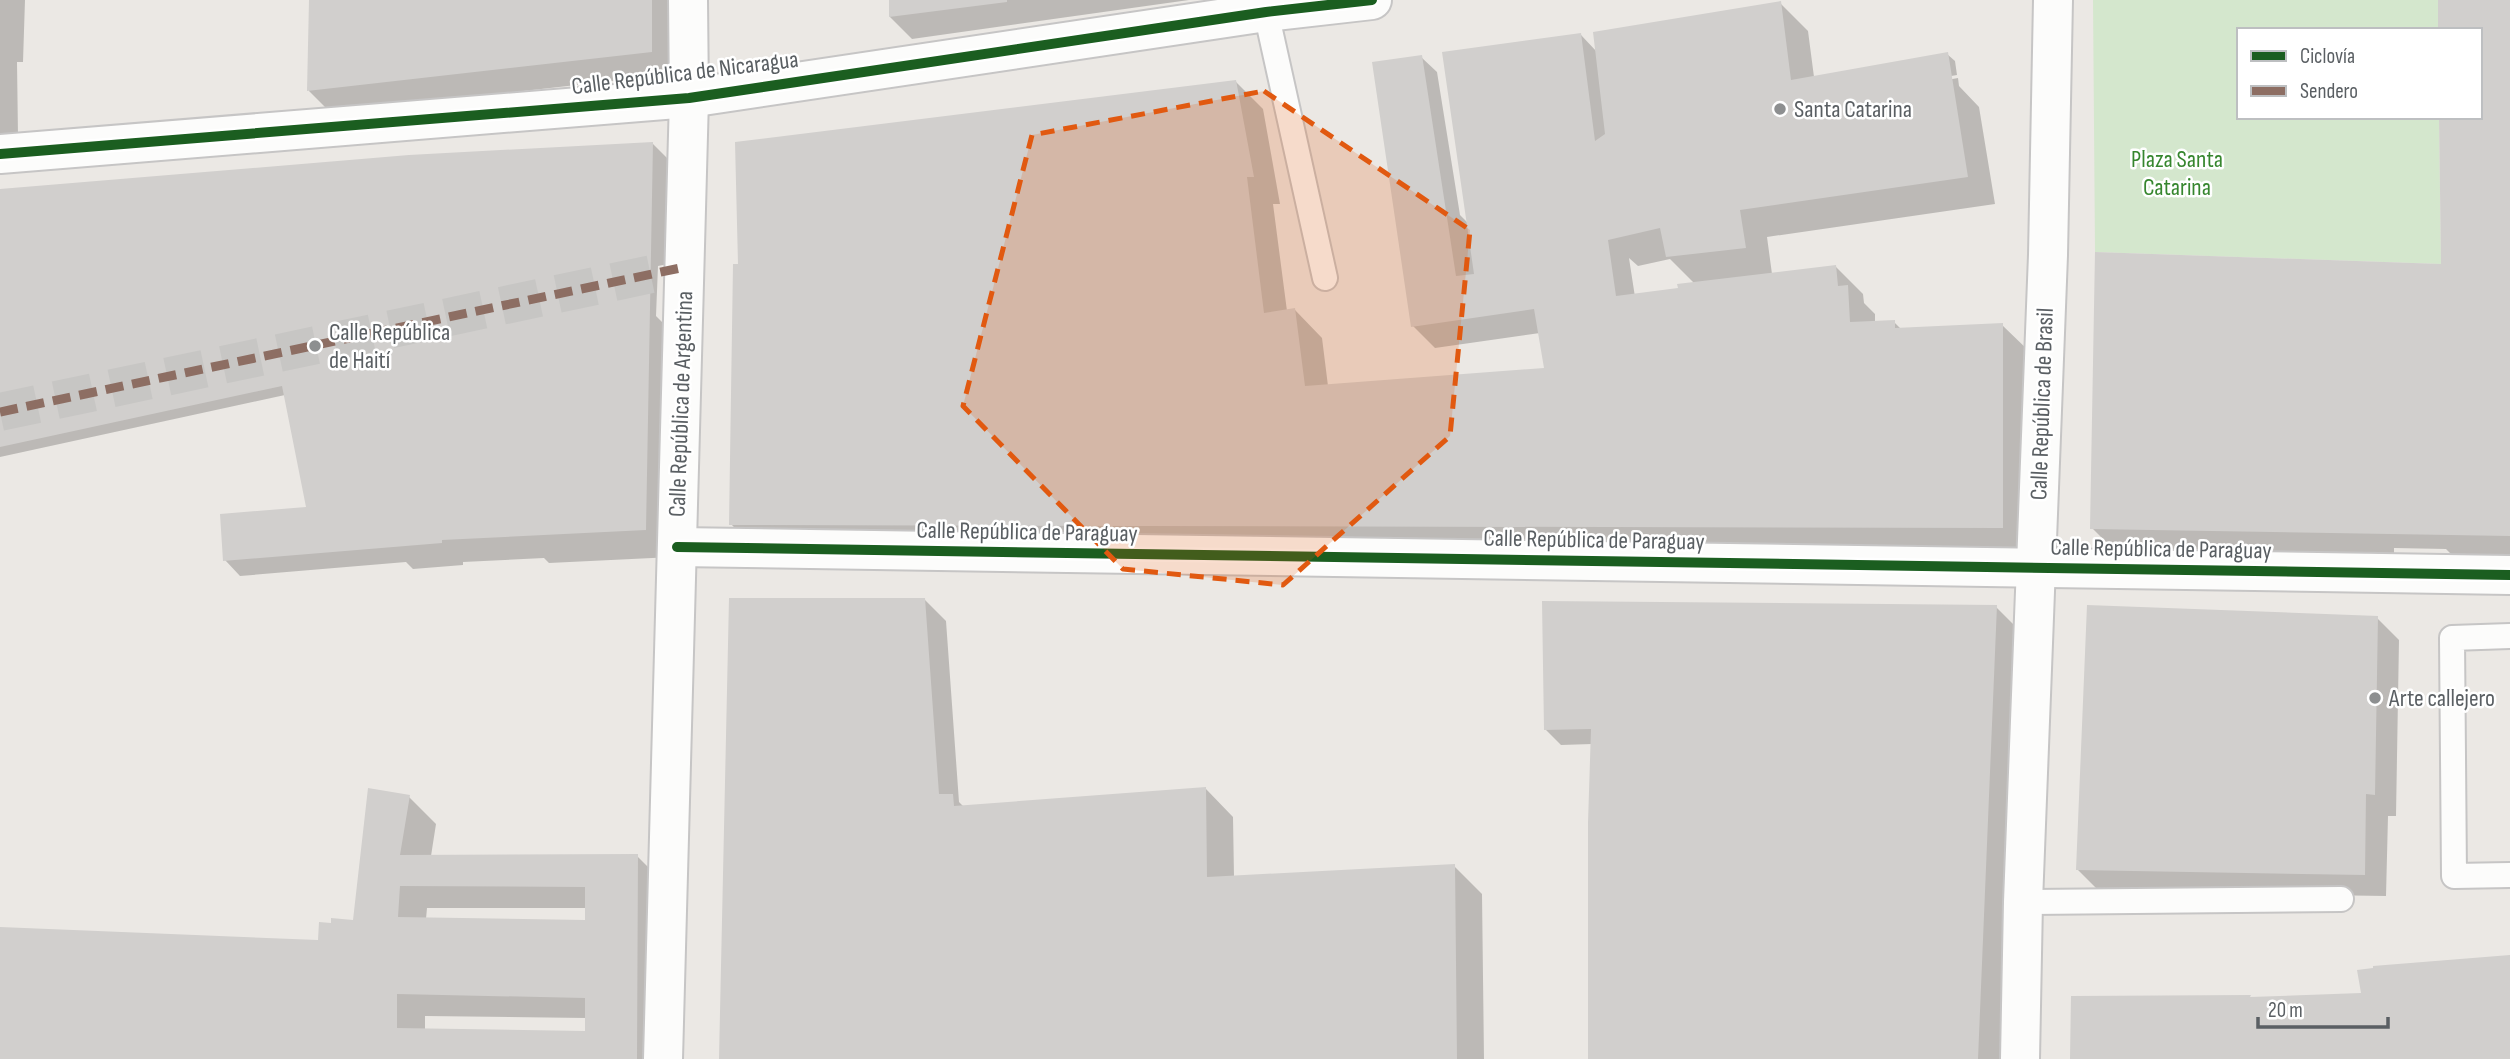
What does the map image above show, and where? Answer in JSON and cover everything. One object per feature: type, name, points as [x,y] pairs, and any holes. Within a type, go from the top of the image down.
[{"type":"street","name":"Calle República de Argentina","points":[[663,1059],[689,98],[688,0]]},
{"type":"street","name":"Calle República de Nicaragua","points":[[0,154],[689,98],[1266,12],[1372,0]]},
{"type":"street","name":"Calle República de Brasil","points":[[2020,1059],[2023,902],[2048,255],[2053,0]]},
{"type":"street","name":"Calle República de Paraguay","points":[[677,547],[2510,575]]},
{"type":"lane","points":[[1266,12],[1325,278]]},
{"type":"lane","points":[[2510,636],[2452,638],[2454,876],[2510,875]]},
{"type":"lane","points":[[2023,902],[2341,899]]},
{"type":"highlighted area","points":[[1264,91],[1470,230],[1450,436],[1283,585],[1123,569],[963,406],[1032,135]]},
{"type":"green space","name":"Plaza Santa Catarina","points":[[2093,0],[2438,0],[2438,28],[2237,28],[2237,119],[2439,119],[2441,264],[2095,252]]},
{"type":"building","points":[[309,0],[652,0],[652,52],[307,91]]},
{"type":"building","points":[[889,0],[1007,0],[1007,2],[889,17]]},
{"type":"building","points":[[2438,0],[2510,0],[2510,536],[2090,529],[2095,252],[2441,264],[2439,119],[2482,119],[2482,28],[2438,28]]},
{"type":"building","points":[[1781,1],[1791,80],[1948,52],[1968,177],[1740,210],[1746,248],[1666,257],[1660,228],[1608,240],[1616,296],[1678,288],[1677,284],[1836,265],[1838,286],[1848,285],[1850,322],[1895,320],[1895,328],[2003,323],[2003,528],[729,525],[733,264],[738,264],[735,142],[1236,80],[1254,177],[1247,177],[1264,313],[1295,308],[1305,386],[1544,368],[1534,309],[1411,327],[1372,62],[1422,55],[1456,276],[1474,274],[1442,52],[1581,33],[1595,141],[1605,134],[1593,32]]},
{"type":"building","points":[[653,142],[646,530],[442,540],[442,543],[223,561],[220,514],[306,507],[282,386],[0,447],[0,189],[409,155]]},
{"type":"building","points":[[729,598],[925,598],[939,794],[953,794],[954,806],[1206,787],[1207,877],[1455,864],[1457,1059],[719,1059]]},
{"type":"building","points":[[1542,601],[1997,605],[1978,1059],[1588,1059],[1588,823],[1591,729],[1544,730]]},
{"type":"building","points":[[2087,605],[2378,616],[2375,795],[2366,794],[2365,875],[2076,870]]},
{"type":"building","points":[[368,788],[410,795],[400,855],[638,854],[637,1059],[0,1059],[0,927],[318,940],[319,922],[331,923],[331,918],[353,920]],"holes":[[[400,886],[585,887],[585,920],[398,917]],[[397,994],[585,998],[585,1031],[397,1028]]]},
{"type":"building","points":[[2510,955],[2510,1059],[2070,1059],[2071,996],[2251,995],[2250,997],[2361,993],[2357,970],[2373,966]]},
{"type":"tunnel","points":[[0,412],[685,267]]},
{"type":"marked path","points":[[0,412],[685,267]]},
{"type":"cycle path","points":[[0,154],[689,98],[1266,12],[1372,0]]},
{"type":"cycle path","points":[[677,547],[2510,575]]},
{"type":"place","name":"Santa Catarina","points":[[1780,109]]},
{"type":"place","name":"Calle República de Haití","points":[[315,346]]},
{"type":"place","name":"Arte callejero","points":[[2375,698]]}]
